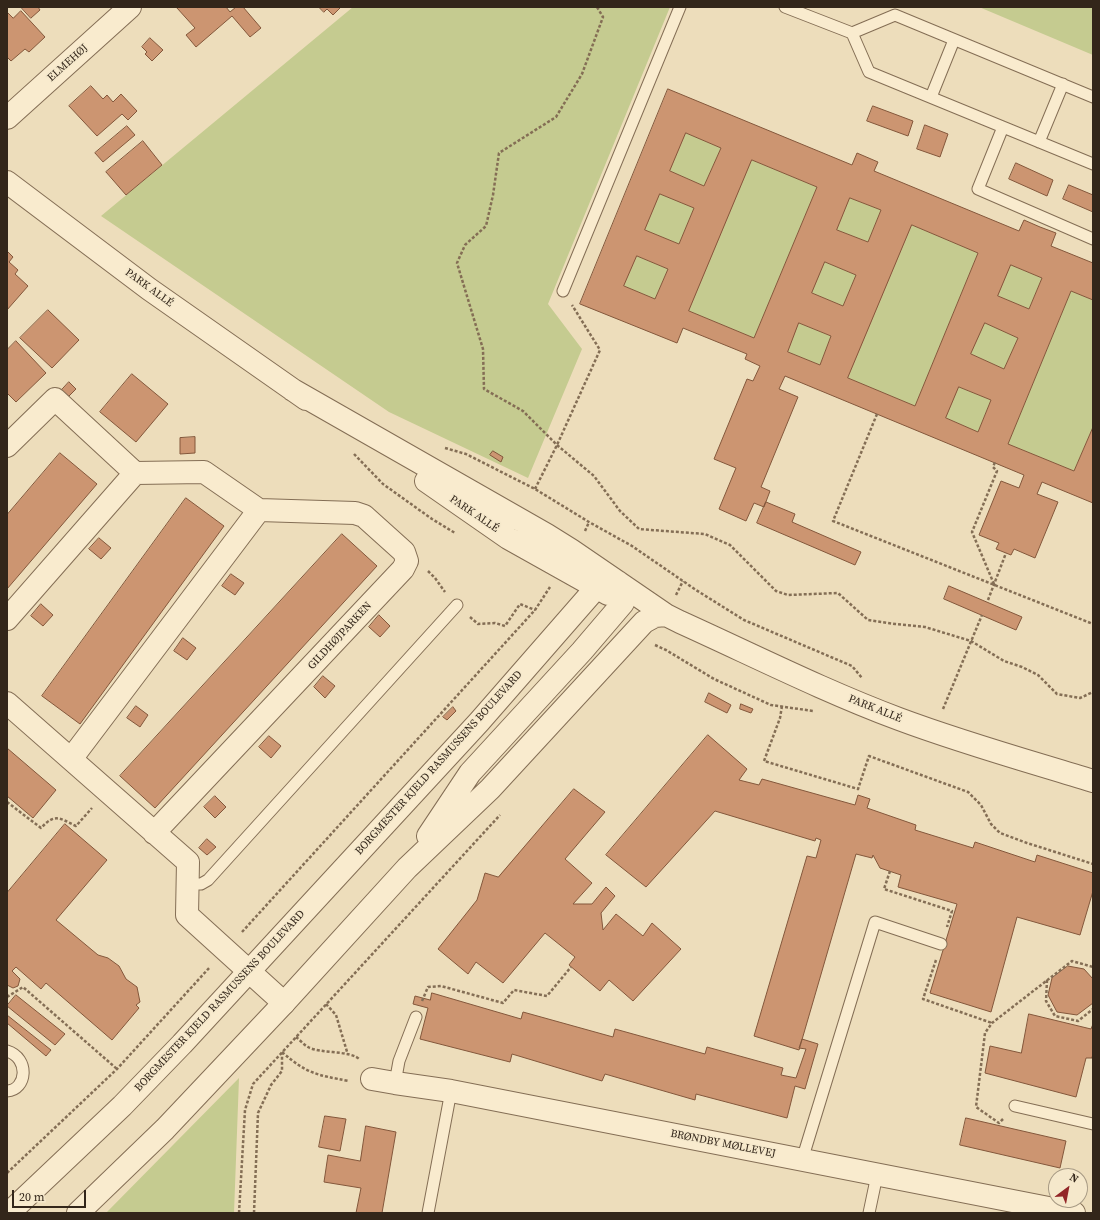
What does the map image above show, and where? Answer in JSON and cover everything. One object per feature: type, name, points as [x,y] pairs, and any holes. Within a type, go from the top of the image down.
[{"type":"street","name":"ELMEHØJ","points":[[7,118],[130,7]]},
{"type":"street","name":"PARK ALLÉ","points":[[7,182],[149,289],[293,390],[508,538],[596,588],[623,602],[666,615],[778,668],[885,713],[934,732],[1093,782]]},
{"type":"street","name":"PARK ALLÉ","points":[[293,390],[547,535],[666,615]]},
{"type":"street","points":[[7,446],[55,399],[135,473],[204,472],[259,510],[71,760]]},
{"type":"street","points":[[7,619],[135,473]]},
{"type":"street","name":"GILDHØJPARKEN","points":[[154,833],[403,569],[407,561],[404,552],[364,516],[355,513],[259,510]]},
{"type":"street","points":[[407,868],[470,773],[582,651],[623,602],[618,582],[596,588]]},
{"type":"street","name":"BORGMESTER KJELD RASMUSSENS BOULEVARD","points":[[10,1213],[122,1106],[249,971],[478,722],[596,588]]},
{"type":"street","points":[[78,1213],[165,1129],[284,1003],[407,868],[490,789],[644,622],[656,616],[666,615]]},
{"type":"street","points":[[7,703],[188,862],[187,915],[284,1003]]},
{"type":"street","name":"BRØNDBY MØLLEVEJ","points":[[372,1079],[451,1091],[1074,1213]]},
{"type":"lane","points":[[563,291],[680,7]]},
{"type":"lane","points":[[785,7],[852,34],[869,72],[1093,164]]},
{"type":"lane","points":[[852,34],[895,15],[1093,97]]},
{"type":"lane","points":[[931,97],[954,40]]},
{"type":"lane","points":[[1039,142],[1063,84]]},
{"type":"lane","points":[[1003,127],[978,189],[1093,238]]},
{"type":"lane","points":[[188,884],[201,884],[208,880],[457,605]]},
{"type":"lane","points":[[802,1160],[876,922],[941,944]]},
{"type":"lane","points":[[395,1083],[399,1061],[416,1017]]},
{"type":"lane","points":[[7,1052],[17,1056],[23,1065],[24,1075],[20,1084],[11,1091],[7,1091]]},
{"type":"lane","points":[[428,1213],[451,1091]]},
{"type":"lane","points":[[1015,1106],[1093,1124]]},
{"type":"lane","points":[[869,1213],[877,1175]]},
{"type":"path","points":[[597,7],[603,17],[582,74],[556,117],[499,153],[493,195],[486,226],[466,245],[457,263],[483,350],[484,389],[523,412],[557,445],[594,476],[620,511],[639,529],[705,534],[730,545],[776,591],[788,595],[838,593],[868,620],[925,627],[971,641],[1004,662],[1022,667],[1038,675],[1057,694],[1080,698],[1093,692]]},
{"type":"path","points":[[536,489],[600,350],[563,291]]},
{"type":"path","points":[[877,414],[833,521],[1093,624]]},
{"type":"path","points":[[438,446],[466,454],[536,489],[589,522],[632,546],[696,590],[744,620],[852,666],[862,678]]},
{"type":"path","points":[[994,584],[972,532],[997,471],[993,467],[995,462]]},
{"type":"path","points":[[988,600],[1006,553]]},
{"type":"path","points":[[7,1173],[117,1069],[535,610],[550,588]]},
{"type":"path","points":[[934,732],[982,615]]},
{"type":"path","points":[[654,645],[666,650],[714,678],[771,705],[816,711]]},
{"type":"path","points":[[782,706],[780,718],[764,761],[858,790],[869,756],[968,792],[981,804],[991,824],[1000,834],[1027,844],[1093,864]]},
{"type":"path","points":[[7,802],[41,828],[49,819],[58,818],[76,826],[107,791]]},
{"type":"path","points":[[239,1213],[245,1110],[253,1084],[502,812]]},
{"type":"path","points":[[1015,1106],[999,1123],[976,1107],[985,1033],[992,1023],[1072,961],[1093,967]]},
{"type":"path","points":[[416,1017],[428,987],[441,986],[503,1003],[514,990],[547,996],[570,967]]},
{"type":"path","points":[[1047,980],[1046,1001],[1055,1016],[1078,1021],[1093,1009]]},
{"type":"path","points":[[7,997],[23,987],[117,1069]]},
{"type":"path","points":[[326,1004],[336,1016],[348,1055]]},
{"type":"path","points":[[981,1019],[992,1023]]},
{"type":"path","points":[[282,1052],[297,1065],[317,1075],[353,1082],[372,1079],[358,1058],[309,1048],[296,1037]]},
{"type":"path","points":[[254,1213],[258,1113],[271,1085],[282,1071],[282,1052]]},
{"type":"green space","points":[[353,7],[670,7],[548,304],[582,349],[528,478],[389,412],[101,216]]},
{"type":"green space","points":[[979,7],[1093,7],[1093,55]]},
{"type":"green space","points":[[686,133],[721,148],[704,186],[670,171]]},
{"type":"green space","points":[[752,160],[817,187],[754,338],[689,311]]},
{"type":"green space","points":[[660,194],[694,208],[679,244],[645,230]]},
{"type":"green space","points":[[850,198],[881,210],[868,242],[837,230]]},
{"type":"green space","points":[[912,225],[978,253],[915,406],[848,378]]},
{"type":"green space","points":[[637,256],[668,269],[655,299],[624,286]]},
{"type":"green space","points":[[825,262],[856,275],[843,306],[812,293]]},
{"type":"green space","points":[[1011,265],[1042,278],[1029,309],[998,296]]},
{"type":"green space","points":[[1071,291],[1093,300],[1093,427],[1074,471],[1008,444]]},
{"type":"green space","points":[[799,323],[831,336],[820,365],[788,352]]},
{"type":"green space","points":[[985,323],[1018,338],[1004,369],[971,354]]},
{"type":"green space","points":[[959,387],[991,400],[978,432],[946,418]]},
{"type":"green space","points":[[239,1078],[234,1213],[106,1213]]},
{"type":"building","points":[[21,7],[38,7],[40,10],[31,18]]},
{"type":"building","points":[[226,7],[230,12],[236,7],[243,7],[261,28],[250,37],[232,16],[196,47],[186,35],[195,28],[177,8]]},
{"type":"building","points":[[319,7],[341,7],[333,15],[327,9],[324,12]]},
{"type":"building","points":[[21,11],[45,37],[29,52],[25,49],[11,61],[7,57],[7,14],[8,13],[13,18]]},
{"type":"building","points":[[150,38],[163,50],[152,61],[145,54],[147,52],[142,47]]},
{"type":"building","points":[[91,86],[103,99],[107,95],[113,102],[121,94],[137,111],[128,120],[122,114],[97,136],[69,106]]},
{"type":"building","points":[[668,89],[852,165],[857,153],[878,162],[874,171],[1019,231],[1024,220],[1056,233],[1051,246],[1093,263],[1093,300],[1071,291],[1008,444],[1074,471],[1093,427],[1093,503],[1042,482],[1037,494],[1058,502],[1035,558],[1014,549],[1011,555],[996,549],[999,543],[979,535],[1001,481],[1019,488],[1024,475],[785,376],[779,389],[798,397],[761,487],[770,491],[764,507],[754,503],[746,521],[719,509],[736,468],[714,459],[747,379],[753,381],[760,366],[745,359],[747,354],[683,328],[677,343],[580,304]],"holes":[[[686,133],[721,148],[704,186],[670,171]],[[752,160],[817,187],[754,338],[689,311]],[[660,194],[694,208],[679,244],[645,230]],[[850,198],[881,210],[868,242],[837,230]],[[912,225],[978,253],[915,406],[848,378]],[[637,256],[668,269],[655,299],[624,286]],[[825,262],[856,275],[843,306],[812,293]],[[1011,265],[1042,278],[1029,309],[998,296]],[[799,323],[831,336],[820,365],[788,352]],[[985,323],[1018,338],[1004,369],[971,354]],[[959,387],[991,400],[978,432],[946,418]]]},
{"type":"building","points":[[873,106],[913,121],[908,136],[867,121]]},
{"type":"building","points":[[925,125],[948,134],[940,157],[917,149]]},
{"type":"building","points":[[127,126],[135,135],[103,162],[95,153]]},
{"type":"building","points":[[143,141],[162,165],[126,195],[106,172]]},
{"type":"building","points":[[1016,163],[1053,180],[1047,196],[1009,179]]},
{"type":"building","points":[[1069,185],[1093,195],[1093,212],[1063,199]]},
{"type":"building","points":[[7,251],[13,257],[9,262],[18,270],[15,274],[28,286],[7,310]]},
{"type":"building","points":[[48,310],[79,340],[52,368],[20,338]]},
{"type":"building","points":[[16,341],[46,373],[16,402],[7,393],[7,350]]},
{"type":"building","points":[[132,374],[168,404],[136,442],[100,412]]},
{"type":"building","points":[[69,382],[76,389],[67,398],[60,392]]},
{"type":"building","points":[[195,437],[195,453],[180,454],[180,438]]},
{"type":"building","points":[[493,451],[503,457],[501,462],[490,455]]},
{"type":"building","points":[[60,453],[97,484],[7,589],[7,515]]},
{"type":"building","points":[[186,498],[224,526],[80,724],[42,696]]},
{"type":"building","points":[[766,502],[795,514],[792,522],[861,552],[855,565],[757,523]]},
{"type":"building","points":[[342,534],[377,566],[155,808],[120,776]]},
{"type":"building","points":[[99,538],[111,548],[101,559],[89,549]]},
{"type":"building","points":[[231,574],[244,583],[235,595],[222,586]]},
{"type":"building","points":[[949,586],[1022,617],[1016,630],[944,599]]},
{"type":"building","points":[[41,604],[53,615],[43,626],[31,616]]},
{"type":"building","points":[[379,615],[390,626],[380,637],[369,627]]},
{"type":"building","points":[[183,638],[196,648],[187,660],[174,651]]},
{"type":"building","points":[[323,676],[335,686],[325,698],[314,687]]},
{"type":"building","points":[[709,693],[731,705],[727,713],[705,702]]},
{"type":"building","points":[[741,704],[753,709],[751,713],[740,709]]},
{"type":"building","points":[[136,706],[148,715],[140,727],[127,718]]},
{"type":"building","points":[[453,707],[456,711],[447,720],[443,717]]},
{"type":"building","points":[[708,735],[747,769],[739,780],[759,785],[762,779],[855,805],[858,795],[870,799],[867,808],[916,825],[915,830],[973,848],[975,842],[1035,862],[1037,855],[1093,873],[1093,891],[1080,935],[1017,917],[991,1012],[930,993],[957,904],[898,887],[901,875],[880,868],[873,855],[872,858],[856,854],[799,1050],[754,1036],[807,856],[816,858],[821,840],[816,838],[815,841],[715,811],[646,887],[606,855]]},
{"type":"building","points":[[269,736],[281,746],[271,758],[259,747]]},
{"type":"building","points":[[7,748],[56,790],[33,818],[7,796]]},
{"type":"building","points":[[574,789],[605,812],[565,859],[592,883],[573,904],[592,904],[606,887],[615,896],[601,913],[603,930],[616,914],[643,936],[652,923],[681,949],[633,1001],[609,980],[600,991],[569,965],[575,957],[545,933],[503,983],[476,962],[468,974],[438,949],[477,900],[485,873],[498,877]]},
{"type":"building","points":[[215,796],[226,807],[215,818],[204,807]]},
{"type":"building","points":[[65,824],[107,860],[56,920],[98,955],[108,958],[119,966],[126,979],[137,987],[140,1002],[136,1005],[139,1008],[112,1040],[46,983],[41,989],[16,967],[12,971],[20,979],[18,986],[13,988],[7,985],[7,893]]},
{"type":"building","points":[[207,839],[216,847],[207,855],[199,848]]},
{"type":"building","points":[[1068,966],[1084,969],[1093,979],[1093,1003],[1077,1015],[1057,1012],[1048,995],[1052,978]]},
{"type":"building","points":[[432,993],[521,1019],[523,1012],[613,1037],[615,1029],[705,1054],[707,1047],[783,1068],[781,1075],[796,1078],[806,1049],[799,1048],[802,1039],[818,1044],[805,1089],[795,1086],[787,1118],[696,1094],[695,1100],[605,1074],[602,1081],[512,1054],[510,1062],[420,1039],[428,1008],[413,1004],[415,996],[430,1000]]},
{"type":"building","points":[[16,995],[65,1034],[55,1045],[7,1006]]},
{"type":"building","points":[[1029,1014],[1091,1029],[1093,1024],[1092,1058],[1086,1058],[1076,1097],[985,1073],[990,1046],[1021,1053]]},
{"type":"building","points":[[7,1015],[51,1050],[46,1056],[7,1023]]},
{"type":"building","points":[[325,1116],[346,1119],[340,1151],[319,1147]]},
{"type":"building","points":[[966,1118],[1066,1141],[1060,1168],[960,1145]]},
{"type":"building","points":[[366,1126],[396,1132],[382,1213],[356,1213],[361,1188],[324,1182],[328,1155],[360,1161]]}]
